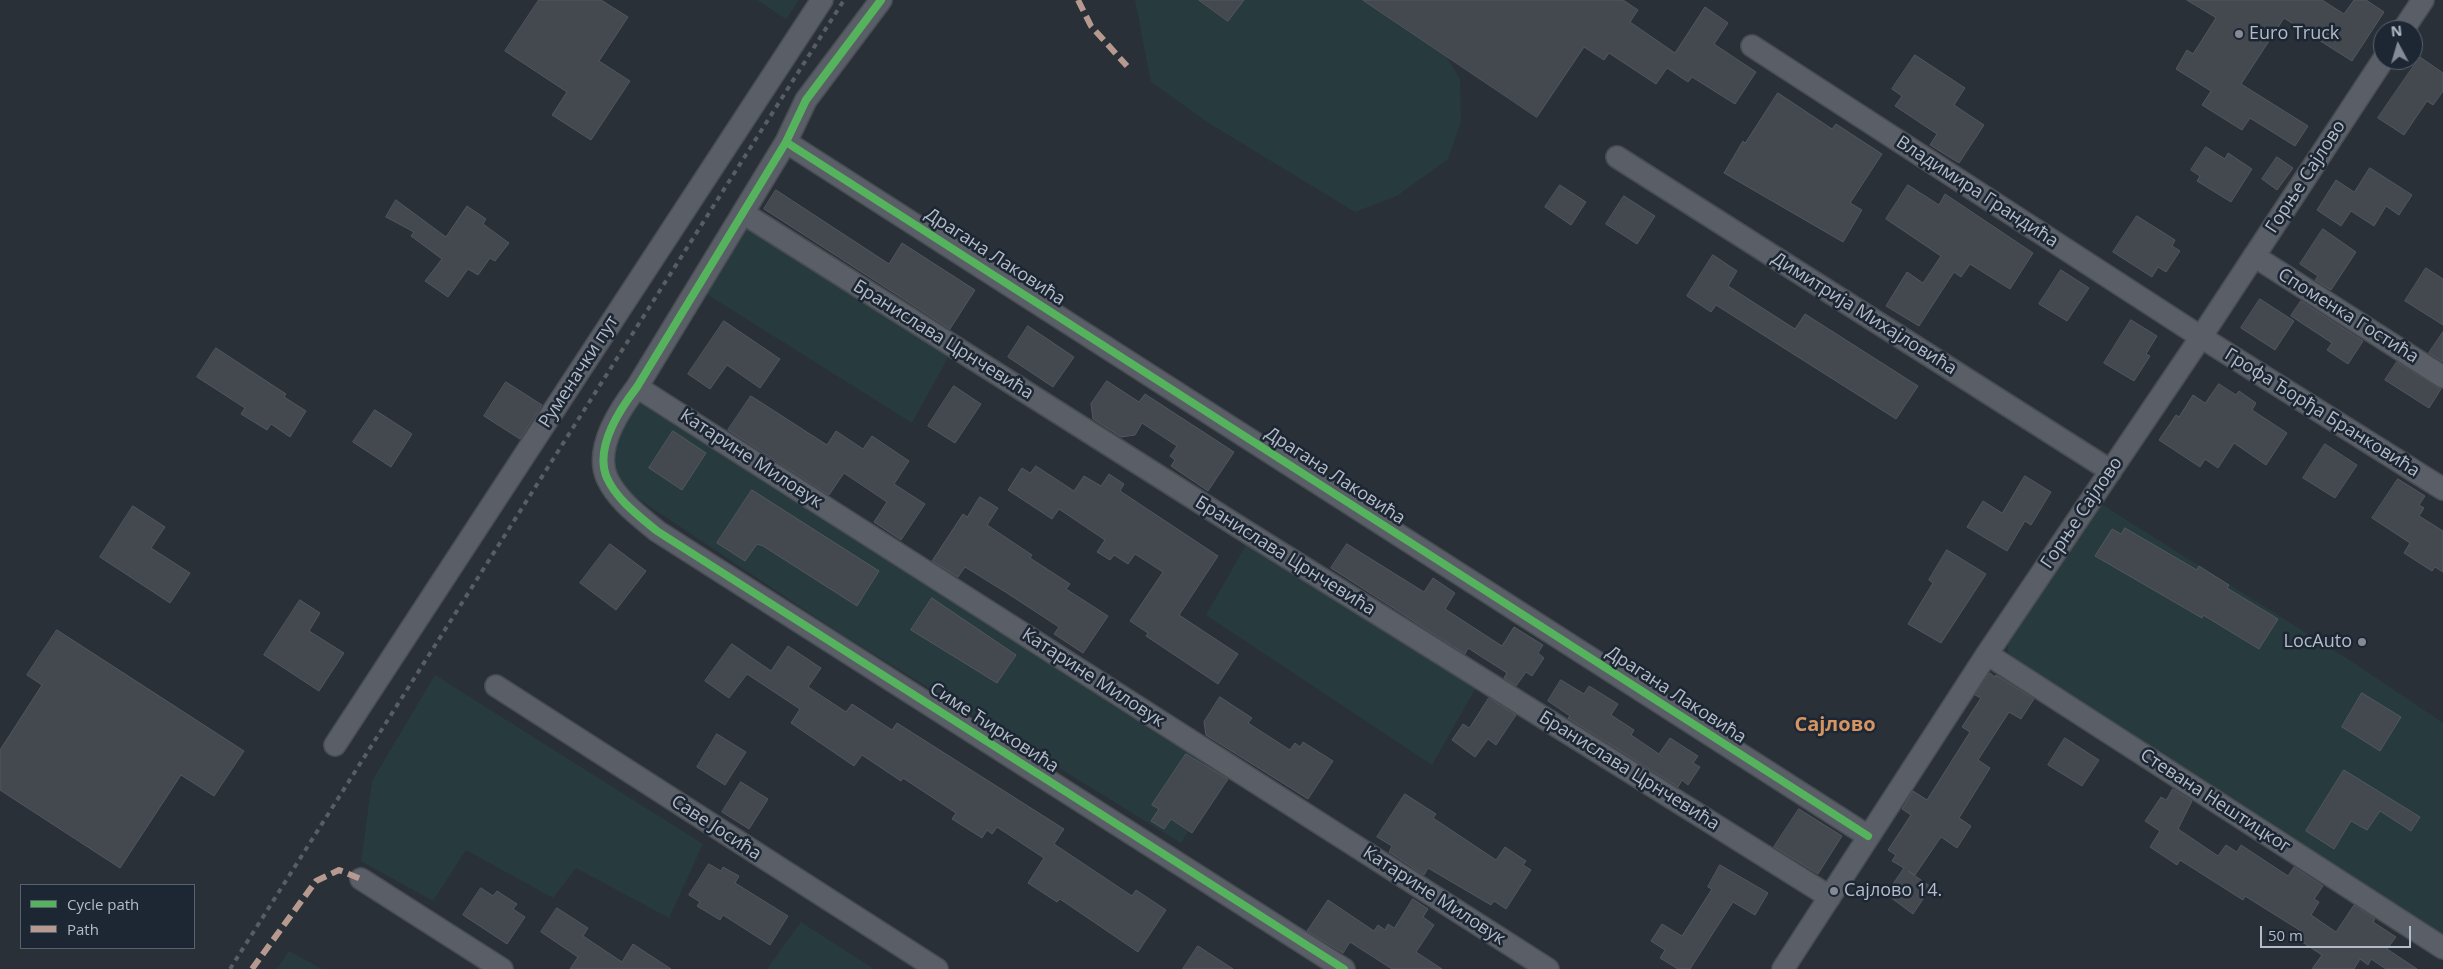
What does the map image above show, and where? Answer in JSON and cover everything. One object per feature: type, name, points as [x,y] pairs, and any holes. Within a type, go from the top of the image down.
[{"type":"street","name":"Руменачки пут","points":[[335,744],[822,0]]},
{"type":"street","name":"Симе Ћирковића","points":[[881,0],[806,100],[786,142],[637,386],[618,413],[611,429],[605,464],[607,478],[631,510],[657,531],[1344,969]]},
{"type":"street","points":[[2410,20],[2423,0]]},
{"type":"street","name":"Владимира Грандића","points":[[1752,46],[2201,338]]},
{"type":"street","name":"Горње Сајлово","points":[[1784,969],[1987,654],[2201,338],[2376,70]]},
{"type":"street","name":"Драгана Лаковића","points":[[786,142],[1868,836]]},
{"type":"street","name":"Димитрија Михајловића","points":[[1617,157],[2111,471]]},
{"type":"street","name":"Бранислава Црнчевића","points":[[743,213],[1239,528],[1830,897]]},
{"type":"street","name":"Споменка Гостића","points":[[2254,256],[2443,377]]},
{"type":"street","name":"Грофа Ђорђа Бранковића","points":[[2201,338],[2443,489]]},
{"type":"street","name":"Катарине Миловук","points":[[637,386],[1548,969]]},
{"type":"street","name":"Стевана Нештицког","points":[[1987,654],[2443,948]]},
{"type":"street","name":"Саве Јосића","points":[[496,686],[937,969]]},
{"type":"street","points":[[361,879],[502,969]]},
{"type":"green space","points":[[757,0],[799,0],[786,19]]},
{"type":"green space","points":[[1135,0],[1363,0],[1446,56],[1460,79],[1461,122],[1448,159],[1397,196],[1355,212],[1207,122],[1151,82]]},
{"type":"green space","points":[[747,227],[951,352],[912,423],[705,293]]},
{"type":"green space","points":[[641,399],[1226,771],[1181,843],[841,634],[625,490],[611,462],[615,429]]},
{"type":"green space","points":[[2098,502],[2354,663],[2443,723],[2443,935],[2017,661],[2008,652],[2008,637]]},
{"type":"green space","points":[[1246,545],[1475,689],[1432,765],[1206,615]]},
{"type":"green space","points":[[435,675],[703,844],[669,918],[576,868],[553,898],[466,850],[433,901],[361,861],[372,781]]},
{"type":"green space","points":[[801,922],[874,969],[767,969]]},
{"type":"green space","points":[[289,951],[322,969],[277,969]]},
{"type":"building","points":[[539,0],[601,0],[628,17],[599,61],[630,81],[591,140],[552,115],[567,92],[505,51]]},
{"type":"building","points":[[1199,0],[1244,0],[1228,21]]},
{"type":"building","points":[[1363,0],[1623,0],[1638,10],[1630,22],[1675,53],[1705,7],[1728,23],[1714,44],[1756,72],[1735,104],[1692,77],[1688,82],[1667,68],[1656,84],[1609,53],[1604,60],[1584,47],[1537,117]]},
{"type":"building","name":"Euro Truck","points":[[2187,0],[2322,0],[2344,14],[2354,0],[2366,0],[2384,12],[2379,20],[2373,20],[2373,29],[2352,61],[2284,18],[2241,84],[2308,126],[2295,146],[2250,118],[2242,130],[2202,105],[2211,91],[2176,69],[2187,50],[2193,54],[2216,18]]},
{"type":"building","points":[[1915,55],[1965,88],[1954,105],[1984,125],[1959,163],[1930,145],[1937,134],[1895,106],[1902,96],[1892,89]]},
{"type":"building","points":[[2423,59],[2443,73],[2443,91],[2433,105],[2427,101],[2404,135],[2378,118],[2411,70],[2423,70]]},
{"type":"building","points":[[1778,93],[1832,129],[1836,124],[1882,154],[1850,203],[1862,210],[1843,242],[1724,173],[1743,141],[1745,143]]},
{"type":"building","points":[[2206,147],[2225,159],[2228,153],[2252,169],[2231,202],[2197,181],[2200,176],[2191,170]]},
{"type":"building","points":[[2277,157],[2293,168],[2277,190],[2262,179]]},
{"type":"building","points":[[2370,168],[2412,195],[2399,215],[2386,206],[2374,226],[2351,211],[2341,226],[2317,210],[2336,180],[2354,192]]},
{"type":"building","points":[[1560,185],[1586,202],[1571,225],[1545,207]]},
{"type":"building","points":[[1908,185],[1939,205],[1945,194],[2033,253],[2010,289],[1970,264],[1961,277],[1954,272],[1919,326],[1886,306],[1907,272],[1923,283],[1941,256],[1886,219]]},
{"type":"building","points":[[776,190],[889,264],[902,243],[975,290],[950,329],[764,209]]},
{"type":"building","points":[[1624,196],[1655,216],[1637,244],[1606,224]]},
{"type":"building","points":[[396,200],[446,237],[467,206],[486,219],[483,224],[509,243],[495,261],[490,258],[478,275],[468,269],[448,297],[425,281],[442,259],[411,236],[414,232],[386,217]]},
{"type":"building","points":[[2137,216],[2175,240],[2172,246],[2180,251],[2166,272],[2158,267],[2152,277],[2113,252]]},
{"type":"building","points":[[2323,229],[2356,252],[2331,290],[2315,280],[2318,276],[2300,264]]},
{"type":"building","points":[[1713,255],[1737,271],[1728,286],[1795,329],[1805,314],[1918,386],[1896,419],[1716,305],[1711,312],[1687,296]]},
{"type":"building","points":[[2426,268],[2443,279],[2443,325],[2405,301]]},
{"type":"building","points":[[2061,270],[2089,288],[2067,321],[2039,304]]},
{"type":"building","points":[[2260,299],[2294,321],[2275,350],[2241,328]]},
{"type":"building","points":[[2301,301],[2363,341],[2348,364],[2327,350],[2332,343],[2291,316]]},
{"type":"building","points":[[2131,320],[2157,336],[2146,354],[2150,356],[2134,381],[2104,363]]},
{"type":"building","points":[[724,321],[780,359],[760,388],[727,365],[710,389],[688,374]]},
{"type":"building","points":[[1028,326],[1074,357],[1053,387],[1008,357]]},
{"type":"building","points":[[2443,332],[2443,362],[2429,353]]},
{"type":"building","points":[[216,348],[286,394],[284,397],[306,411],[290,437],[271,424],[267,430],[241,414],[245,408],[197,377]]},
{"type":"building","points":[[2397,362],[2441,389],[2429,408],[2385,380]]},
{"type":"building","points":[[1107,381],[1139,402],[1145,394],[1234,452],[1208,491],[1171,466],[1175,460],[1170,456],[1177,446],[1142,423],[1135,435],[1121,437],[1093,419],[1091,404]]},
{"type":"building","points":[[506,382],[542,405],[520,439],[484,416]]},
{"type":"building","points":[[2219,384],[2236,395],[2239,391],[2256,403],[2252,410],[2287,433],[2266,465],[2234,443],[2218,468],[2205,459],[2200,467],[2159,440],[2176,415],[2179,417],[2193,395],[2205,403]]},
{"type":"building","points":[[954,386],[981,404],[955,443],[928,426]]},
{"type":"building","points":[[751,396],[827,445],[836,431],[863,449],[872,436],[909,461],[894,484],[925,504],[901,540],[874,522],[887,502],[844,473],[829,495],[728,430]]},
{"type":"building","points":[[375,410],[412,434],[391,467],[353,442]]},
{"type":"building","points":[[673,431],[706,453],[682,490],[649,468]]},
{"type":"building","points":[[2325,444],[2357,465],[2335,498],[2303,478]]},
{"type":"building","points":[[1036,466],[1074,491],[1084,476],[1101,486],[1109,474],[1124,484],[1120,491],[1218,556],[1179,615],[1238,654],[1218,684],[1146,636],[1148,633],[1130,621],[1163,572],[1135,554],[1128,564],[1114,555],[1110,560],[1097,552],[1105,540],[1059,509],[1052,519],[1008,490],[1022,468],[1030,473]]},
{"type":"building","points":[[2025,476],[2051,492],[2031,525],[2025,521],[2007,551],[1967,527],[1983,501],[2002,513]]},
{"type":"building","points":[[2398,479],[2425,496],[2419,505],[2424,508],[2419,516],[2443,531],[2443,572],[2435,567],[2432,571],[2404,553],[2410,543],[2372,518]]},
{"type":"building","points":[[752,490],[879,571],[857,606],[763,546],[757,544],[745,561],[717,543]]},
{"type":"building","points":[[980,497],[998,508],[987,525],[1032,555],[1030,558],[1070,584],[1066,589],[1108,616],[1083,653],[1054,634],[1059,627],[965,567],[958,577],[932,561],[963,514],[967,517]]},
{"type":"building","points":[[133,506],[165,527],[151,548],[190,573],[170,603],[100,557]]},
{"type":"building","points":[[2125,528],[2197,570],[2199,566],[2229,585],[2227,588],[2278,619],[2259,649],[2203,615],[2202,618],[2095,556],[2112,529],[2121,534]]},
{"type":"building","points":[[610,544],[646,571],[616,610],[580,583]]},
{"type":"building","points":[[1347,544],[1424,592],[1433,578],[1455,593],[1445,609],[1502,646],[1514,627],[1543,645],[1538,653],[1544,658],[1532,676],[1526,672],[1516,686],[1504,678],[1507,673],[1468,648],[1465,654],[1331,568]]},
{"type":"building","points":[[1947,550],[1986,574],[1941,643],[1908,624],[1933,583],[1929,580]]},
{"type":"building","points":[[932,598],[1016,655],[997,683],[911,630]]},
{"type":"building","points":[[300,600],[320,613],[309,631],[344,653],[319,691],[264,655]]},
{"type":"building","points":[[57,630],[244,751],[214,796],[181,775],[120,868],[0,790],[0,750],[42,685],[27,675]]},
{"type":"building","points":[[732,644],[771,671],[788,646],[821,668],[808,687],[846,712],[852,704],[892,730],[897,723],[1064,829],[1054,844],[1132,896],[1136,890],[1166,910],[1138,952],[1060,899],[1057,902],[1028,883],[1044,858],[997,827],[992,834],[987,830],[982,838],[952,819],[956,813],[903,778],[901,781],[862,755],[854,766],[791,723],[800,709],[747,674],[729,698],[705,681]]},
{"type":"building","points":[[1990,673],[2034,699],[2021,719],[2009,712],[1978,760],[1990,768],[1959,818],[1971,826],[1957,848],[1941,837],[1915,875],[1908,871],[1931,887],[1913,914],[1886,894],[1904,868],[1892,861],[1896,855],[1888,850],[1911,815],[1902,809],[1913,791],[1927,800],[1970,732],[1962,727],[1981,698],[1975,695]]},
{"type":"building","points":[[1561,680],[1584,694],[1589,686],[1618,704],[1611,715],[1634,730],[1631,735],[1659,754],[1670,738],[1698,756],[1693,763],[1700,767],[1688,785],[1682,780],[1678,787],[1568,718],[1570,716],[1548,701]]},
{"type":"building","points":[[2362,693],[2401,717],[2380,751],[2342,727]]},
{"type":"building","points":[[1220,697],[1252,718],[1248,723],[1290,750],[1295,743],[1300,747],[1303,742],[1333,761],[1308,799],[1206,735],[1204,722]]},
{"type":"building","points":[[1489,698],[1516,715],[1496,745],[1488,739],[1475,757],[1452,740],[1463,724],[1469,728]]},
{"type":"building","points":[[717,734],[746,752],[725,785],[697,767]]},
{"type":"building","points":[[2065,738],[2099,760],[2082,786],[2048,765]]},
{"type":"building","points":[[1186,754],[1228,779],[1192,833],[1171,819],[1164,829],[1151,821],[1159,809],[1152,805]]},
{"type":"building","points":[[2344,770],[2420,817],[2411,831],[2380,811],[2367,830],[2351,821],[2334,849],[2306,831]]},
{"type":"building","points":[[741,782],[768,799],[749,829],[722,812]]},
{"type":"building","points":[[2173,789],[2192,801],[2178,829],[2218,856],[2226,845],[2237,852],[2241,845],[2288,876],[2294,867],[2323,886],[2314,899],[2319,902],[2311,915],[2336,932],[2354,905],[2375,919],[2373,922],[2396,937],[2387,949],[2417,969],[2386,969],[2371,959],[2368,965],[2360,959],[2354,969],[2312,969],[2322,955],[2296,938],[2301,931],[2245,896],[2243,900],[2180,860],[2177,865],[2150,847],[2160,831],[2145,821],[2161,797],[2166,800]]},
{"type":"building","points":[[1405,794],[1436,814],[1433,818],[1496,860],[1505,847],[1526,861],[1523,865],[1531,870],[1506,909],[1494,901],[1491,905],[1428,868],[1424,875],[1389,852],[1392,846],[1377,837]]},
{"type":"building","points":[[1799,809],[1842,836],[1818,874],[1774,847]]},
{"type":"building","points":[[709,864],[721,871],[723,867],[739,876],[735,883],[788,916],[770,945],[723,915],[720,920],[697,906],[700,902],[689,895]]},
{"type":"building","points":[[1720,865],[1768,893],[1755,915],[1733,902],[1690,969],[1678,969],[1660,958],[1665,950],[1651,941],[1662,924],[1682,936],[1712,889],[1708,887]]},
{"type":"building","points":[[481,888],[493,896],[497,891],[517,904],[513,909],[525,917],[507,944],[463,915]]},
{"type":"building","points":[[1413,899],[1428,909],[1423,917],[1434,925],[1416,952],[1442,969],[1392,969],[1350,942],[1343,953],[1307,931],[1328,900],[1374,931],[1378,925],[1385,930],[1388,924],[1394,928]]},
{"type":"building","points":[[557,908],[588,928],[583,936],[622,962],[633,944],[671,969],[570,969],[578,957],[541,932]]},
{"type":"building","points":[[1198,946],[1233,969],[1183,969]]},
{"type":"railway","points":[[230,969],[844,0]]},
{"type":"marked path","points":[[1078,0],[1091,26],[1127,66]]},
{"type":"marked path","points":[[252,969],[316,881],[339,870],[361,879]]},
{"type":"cycle path","points":[[881,0],[806,100],[786,142],[637,387],[623,406],[606,442],[604,466],[607,478],[622,500],[657,531],[1344,969]]},
{"type":"cycle path","points":[[786,142],[1868,836]]},
{"type":"place","name":"Euro Truck","points":[[2239,34]]},
{"type":"place","name":"LocAuto","points":[[2362,642]]},
{"type":"place","name":"Сајлово 14.","points":[[1834,891]]},
{"type":"district","name":"Сајлово","points":[[1835,725]]}]
